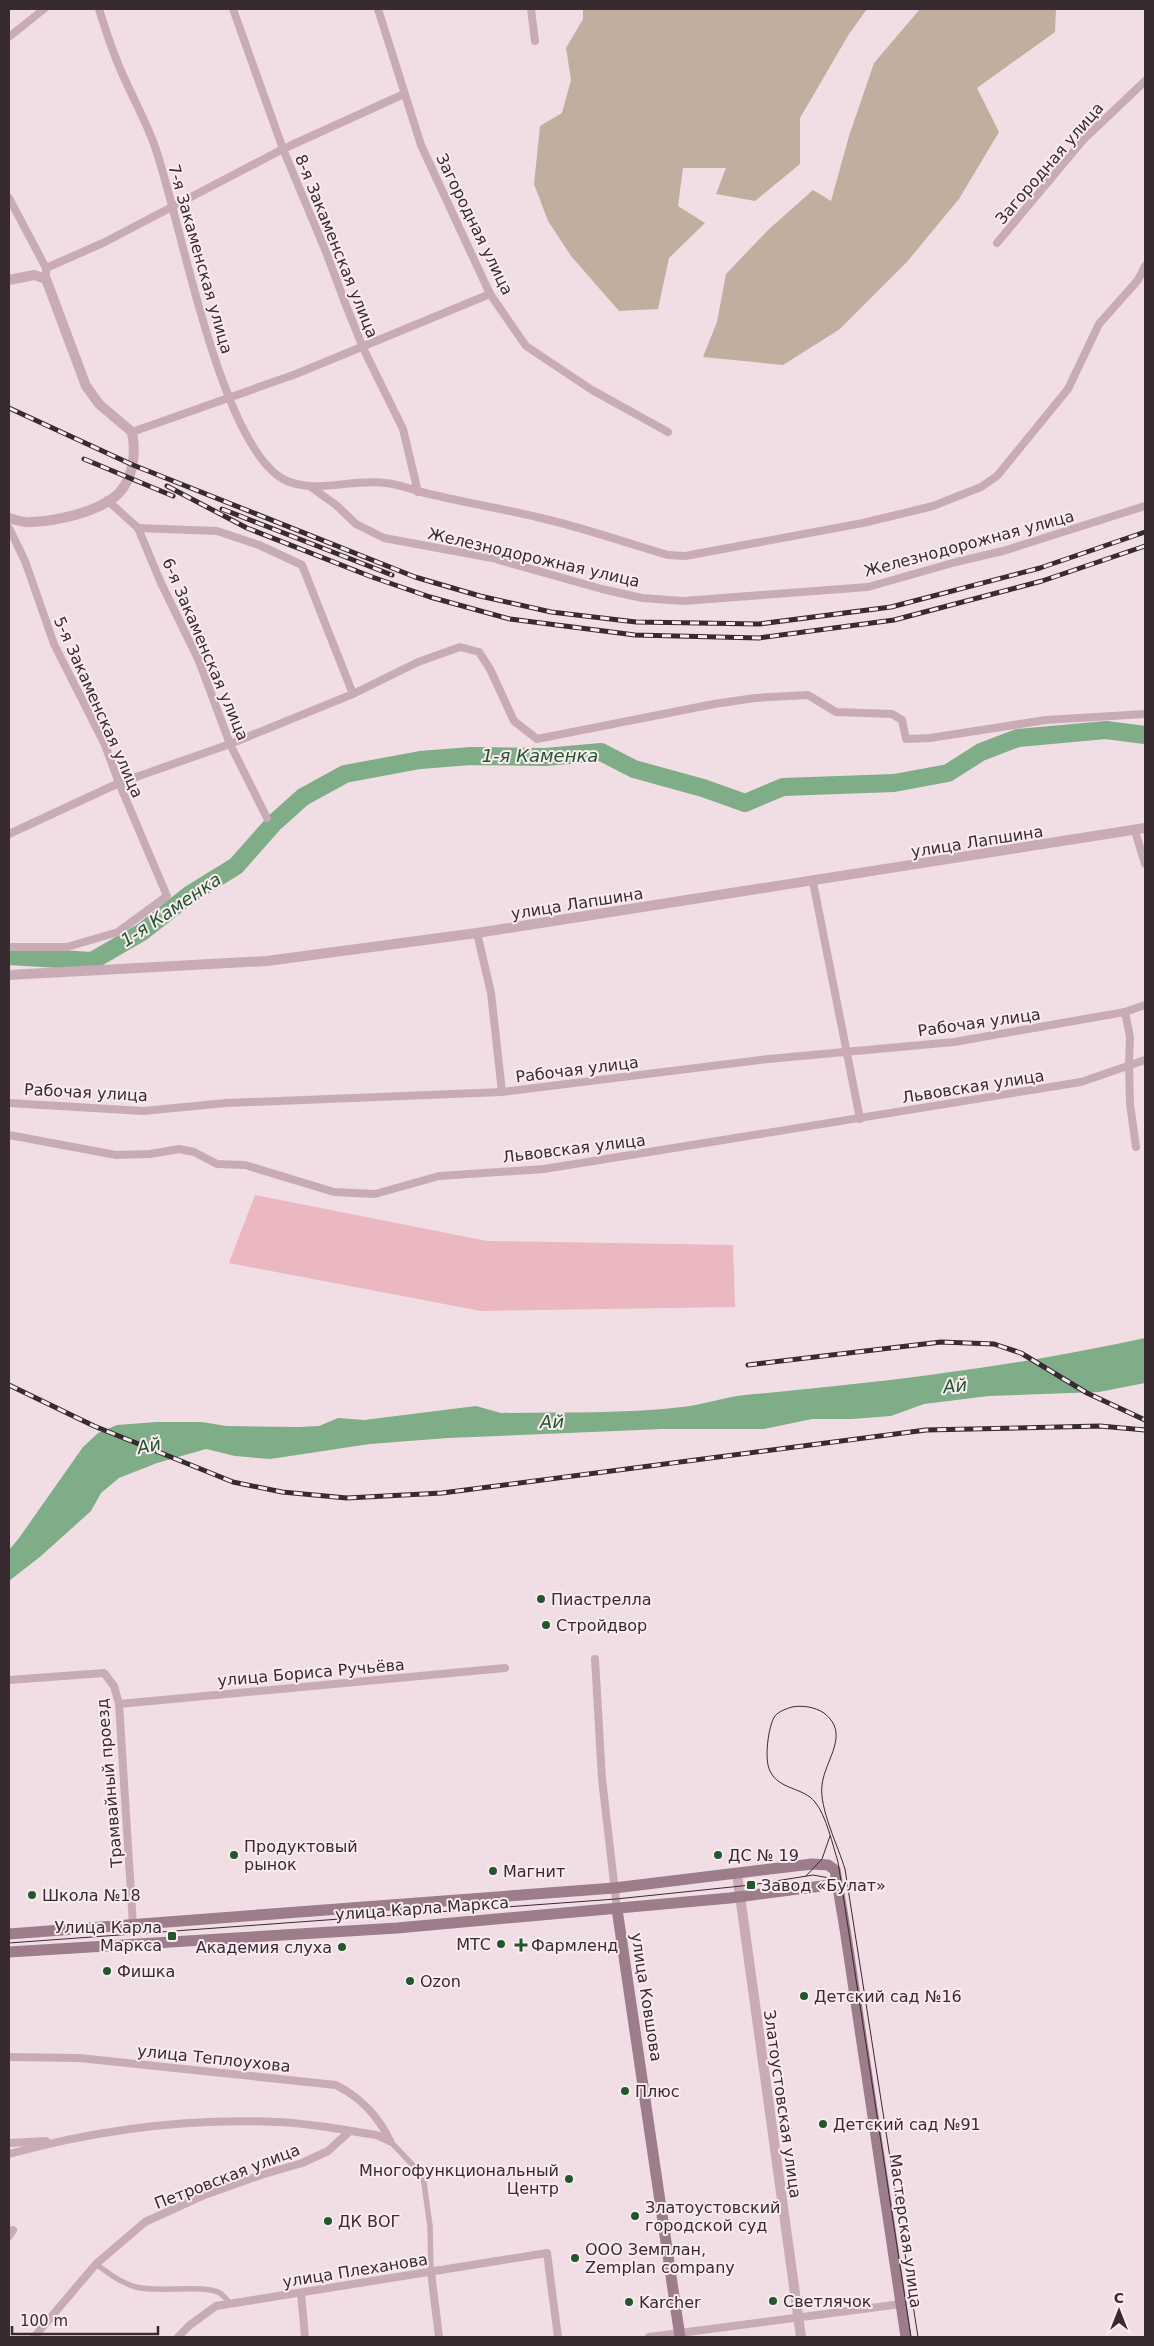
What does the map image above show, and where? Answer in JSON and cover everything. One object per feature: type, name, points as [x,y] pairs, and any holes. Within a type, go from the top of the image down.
[{"type":"main road","name":"улица Карла Маркса","points":[[9,1934],[614,1888],[812,1864],[828,1865]]},
{"type":"main road","name":"Мастерская улица","points":[[828,1865],[835,1870],[906,2337]]},
{"type":"main road","name":"улица Карла Маркса","points":[[9,1952],[392,1928],[740,1897],[837,1884]]},
{"type":"main road","name":"улица Ковшова","points":[[617,1909],[680,2335]]},
{"type":"street","points":[[9,37],[44,9]]},
{"type":"street","name":"7-я Закаменская улица","points":[[99,9],[114,55],[154,143],[173,206],[202,321],[229,397],[251,444],[266,465],[286,480],[311,487]]},
{"type":"street","name":"8-я Закаменская улица","points":[[233,9],[283,149],[363,348],[403,429],[418,492]]},
{"type":"street","name":"Загородная улица","points":[[378,9],[421,145],[490,294],[526,346],[592,390],[668,432]]},
{"type":"street","points":[[531,9],[535,41]]},
{"type":"street","name":"Загородная улица","points":[[997,243],[1084,139],[1145,81]]},
{"type":"street","points":[[9,280],[46,273],[283,149],[404,94]]},
{"type":"street","points":[[9,198],[46,273],[86,386],[99,404],[132,432],[135,449],[133,466],[118,493],[87,512],[31,522],[9,518]]},
{"type":"street","name":"Железнодорожная улица","points":[[311,487],[368,481],[387,483],[418,492],[538,517],[668,554],[686,556],[853,524],[933,506],[981,487],[997,476],[1068,389],[1100,324],[1138,280],[1145,266]]},
{"type":"street","points":[[132,432],[363,348],[490,294]]},
{"type":"street","name":"Железнодорожная улица","points":[[311,487],[336,505],[356,524],[384,538],[492,558],[642,598],[683,601],[868,587],[1003,551],[1145,506]]},
{"type":"street","name":"6-я Закаменская улица","points":[[108,500],[138,528],[161,583],[199,661],[230,744],[266,818]]},
{"type":"street","name":"5-я Закаменская улица","points":[[9,528],[24,561],[54,644],[105,745],[119,784],[167,896],[118,932],[67,947],[9,947]]},
{"type":"street","points":[[138,528],[217,531],[259,545],[302,565],[353,694]]},
{"type":"street","points":[[9,834],[119,784],[230,744],[353,694],[418,662],[460,647],[479,652],[490,669],[514,721],[536,739],[714,704],[755,698],[808,695],[836,712],[892,714],[902,720],[906,739],[930,738],[1046,720],[1145,714]]},
{"type":"street","points":[[1140,830],[1145,864]]},
{"type":"street","name":"улица Лапшина","points":[[9,975],[267,960],[478,934],[1140,830]]},
{"type":"street","points":[[812,882],[838,1014],[848,1051],[860,1119]]},
{"type":"street","points":[[478,934],[491,993],[502,1092]]},
{"type":"street","name":"Рабочая улица","points":[[9,1103],[143,1111],[226,1103],[502,1092],[558,1087],[636,1074],[848,1051],[954,1042],[1125,1012],[1145,1005]]},
{"type":"street","points":[[1125,1012],[1130,1037],[1128,1064],[1130,1104],[1136,1148]]},
{"type":"street","name":"Львовская улица","points":[[9,1135],[116,1155],[150,1154],[179,1149],[194,1152],[217,1164],[245,1165],[334,1192],[375,1194],[440,1176],[544,1169],[1081,1082],[1128,1064],[1145,1060]]},
{"type":"street","name":"улица Ковшова","points":[[596,1659],[602,1780],[617,1909]]},
{"type":"street","name":"улица Бориса Ручьёва","points":[[119,1704],[505,1668]]},
{"type":"street","name":"Трамвайный проезд","points":[[9,1680],[104,1673],[114,1686],[119,1704],[133,1924]]},
{"type":"street","name":"Златоустовская улица","points":[[737,1874],[800,2337]]},
{"type":"street","name":"улица Теплоухова","points":[[9,2057],[79,2058],[336,2085],[352,2093],[372,2112],[381,2122],[390,2142]]},
{"type":"street","points":[[9,2143],[63,2139],[179,2122],[278,2122],[376,2135],[390,2142],[423,2176],[430,2226],[431,2272],[439,2337]]},
{"type":"street","name":"Петровская улица","points":[[34,2337],[96,2264],[145,2222],[202,2196],[302,2163],[328,2151],[350,2131]]},
{"type":"street","points":[[9,2154],[63,2139]]},
{"type":"street","name":"улица Плеханова","points":[[178,2337],[190,2325],[216,2306],[547,2254],[558,2337]]},
{"type":"street","points":[[96,2264],[119,2280],[135,2287],[151,2290],[210,2291],[220,2293],[231,2304]]},
{"type":"street","points":[[300,2293],[305,2337]]},
{"type":"street","points":[[650,2337],[680,2335],[901,2304]]},
{"type":"shaded area","points":[[583,9],[867,9],[849,34],[800,118],[800,164],[755,201],[716,194],[726,168],[683,168],[678,206],[705,223],[669,258],[658,309],[619,311],[571,256],[548,221],[534,184],[540,126],[562,113],[571,80],[566,48],[583,19]]},
{"type":"shaded area","points":[[920,9],[1056,9],[1055,32],[977,88],[999,132],[959,199],[906,263],[840,329],[783,365],[703,357],[717,322],[726,274],[767,231],[813,190],[831,201],[849,136],[874,63]]},
{"type":"sand","points":[[255,1195],[487,1241],[733,1245],[735,1307],[481,1311],[229,1263]]},
{"type":"water","name":"Ай","points":[[1145,1338],[1145,1383],[1099,1392],[989,1396],[924,1404],[891,1416],[852,1419],[812,1419],[764,1429],[663,1429],[448,1438],[370,1444],[270,1459],[235,1456],[206,1449],[157,1463],[119,1478],[101,1493],[91,1511],[41,1556],[9,1581],[9,1550],[83,1447],[98,1433],[117,1425],[156,1422],[202,1422],[226,1426],[319,1426],[338,1418],[364,1420],[476,1406],[501,1413],[614,1412],[659,1409],[690,1406],[737,1396],[996,1366]]},
{"type":"waterway","name":"1-я Каменка","points":[[9,956],[92,961],[142,932],[189,895],[236,866],[274,823],[303,797],[345,774],[420,760],[471,756],[545,757],[601,752],[634,769],[703,788],[745,803],[783,787],[894,783],[948,773],[981,752],[1018,738],[1106,730],[1145,735]]},
{"type":"tram line","points":[[911,2337],[838,1862],[826,1822],[815,1802],[810,1797],[779,1782],[768,1766],[770,1727],[778,1713],[792,1707],[800,1706],[817,1709],[832,1721],[836,1729],[834,1747],[822,1785],[823,1805],[845,1869],[918,2337]]},
{"type":"tram line","points":[[806,1876],[822,1859],[830,1836]]},
{"type":"tram line","points":[[9,1943],[616,1899],[751,1885],[813,1875],[835,1879],[844,1887]]},
{"type":"railway","points":[[9,408],[133,465],[415,577],[480,596],[551,612],[636,622],[759,624],[891,607],[1040,568],[1145,532]]},
{"type":"railway","points":[[84,459],[173,496]]},
{"type":"railway","points":[[167,486],[247,528],[372,577],[430,597],[510,619],[635,635],[759,638],[894,620],[1042,581],[1145,546]]},
{"type":"railway","points":[[222,509],[392,575]]},
{"type":"railway","points":[[748,1365],[941,1342],[994,1344],[1021,1353],[1087,1393],[1145,1420]]},
{"type":"railway","points":[[9,1385],[94,1426],[233,1482],[282,1492],[347,1498],[442,1493],[926,1430],[1100,1426],[1145,1430]]},
{"type":"place","name":"Пиастрелла","points":[[541,1599]]},
{"type":"place","name":"Стройдвор","points":[[546,1625]]},
{"type":"place","name":"Продуктовый рынок","points":[[234,1855]]},
{"type":"place","name":"ДС № 19","points":[[718,1855]]},
{"type":"place","name":"Магнит","points":[[493,1871]]},
{"type":"place","name":"Завод «Булат»","points":[[751,1885]]},
{"type":"place","name":"Школа №18","points":[[32,1895]]},
{"type":"place","name":"Улица Карла Маркса","points":[[172,1936]]},
{"type":"place","name":"МТС","points":[[501,1944]]},
{"type":"place","name":"Фармленд","points":[[521,1945]]},
{"type":"place","name":"Академия слуха","points":[[342,1947]]},
{"type":"place","name":"Фишка","points":[[107,1971]]},
{"type":"place","name":"Ozon","points":[[410,1981]]},
{"type":"place","name":"Детский сад №16","points":[[804,1996]]},
{"type":"place","name":"Плюс","points":[[625,2091]]},
{"type":"place","name":"Детский сад №91","points":[[823,2124]]},
{"type":"place","name":"Многофункциональный Центр","points":[[569,2179]]},
{"type":"place","name":"Златоустовский городской суд","points":[[635,2216]]},
{"type":"place","name":"ДК ВОГ","points":[[328,2221]]},
{"type":"place","name":"ООО Земплан, Zemplan company","points":[[575,2258]]},
{"type":"place","name":"Светлячок","points":[[773,2301]]},
{"type":"place","name":"Karcher","points":[[629,2302]]}]
